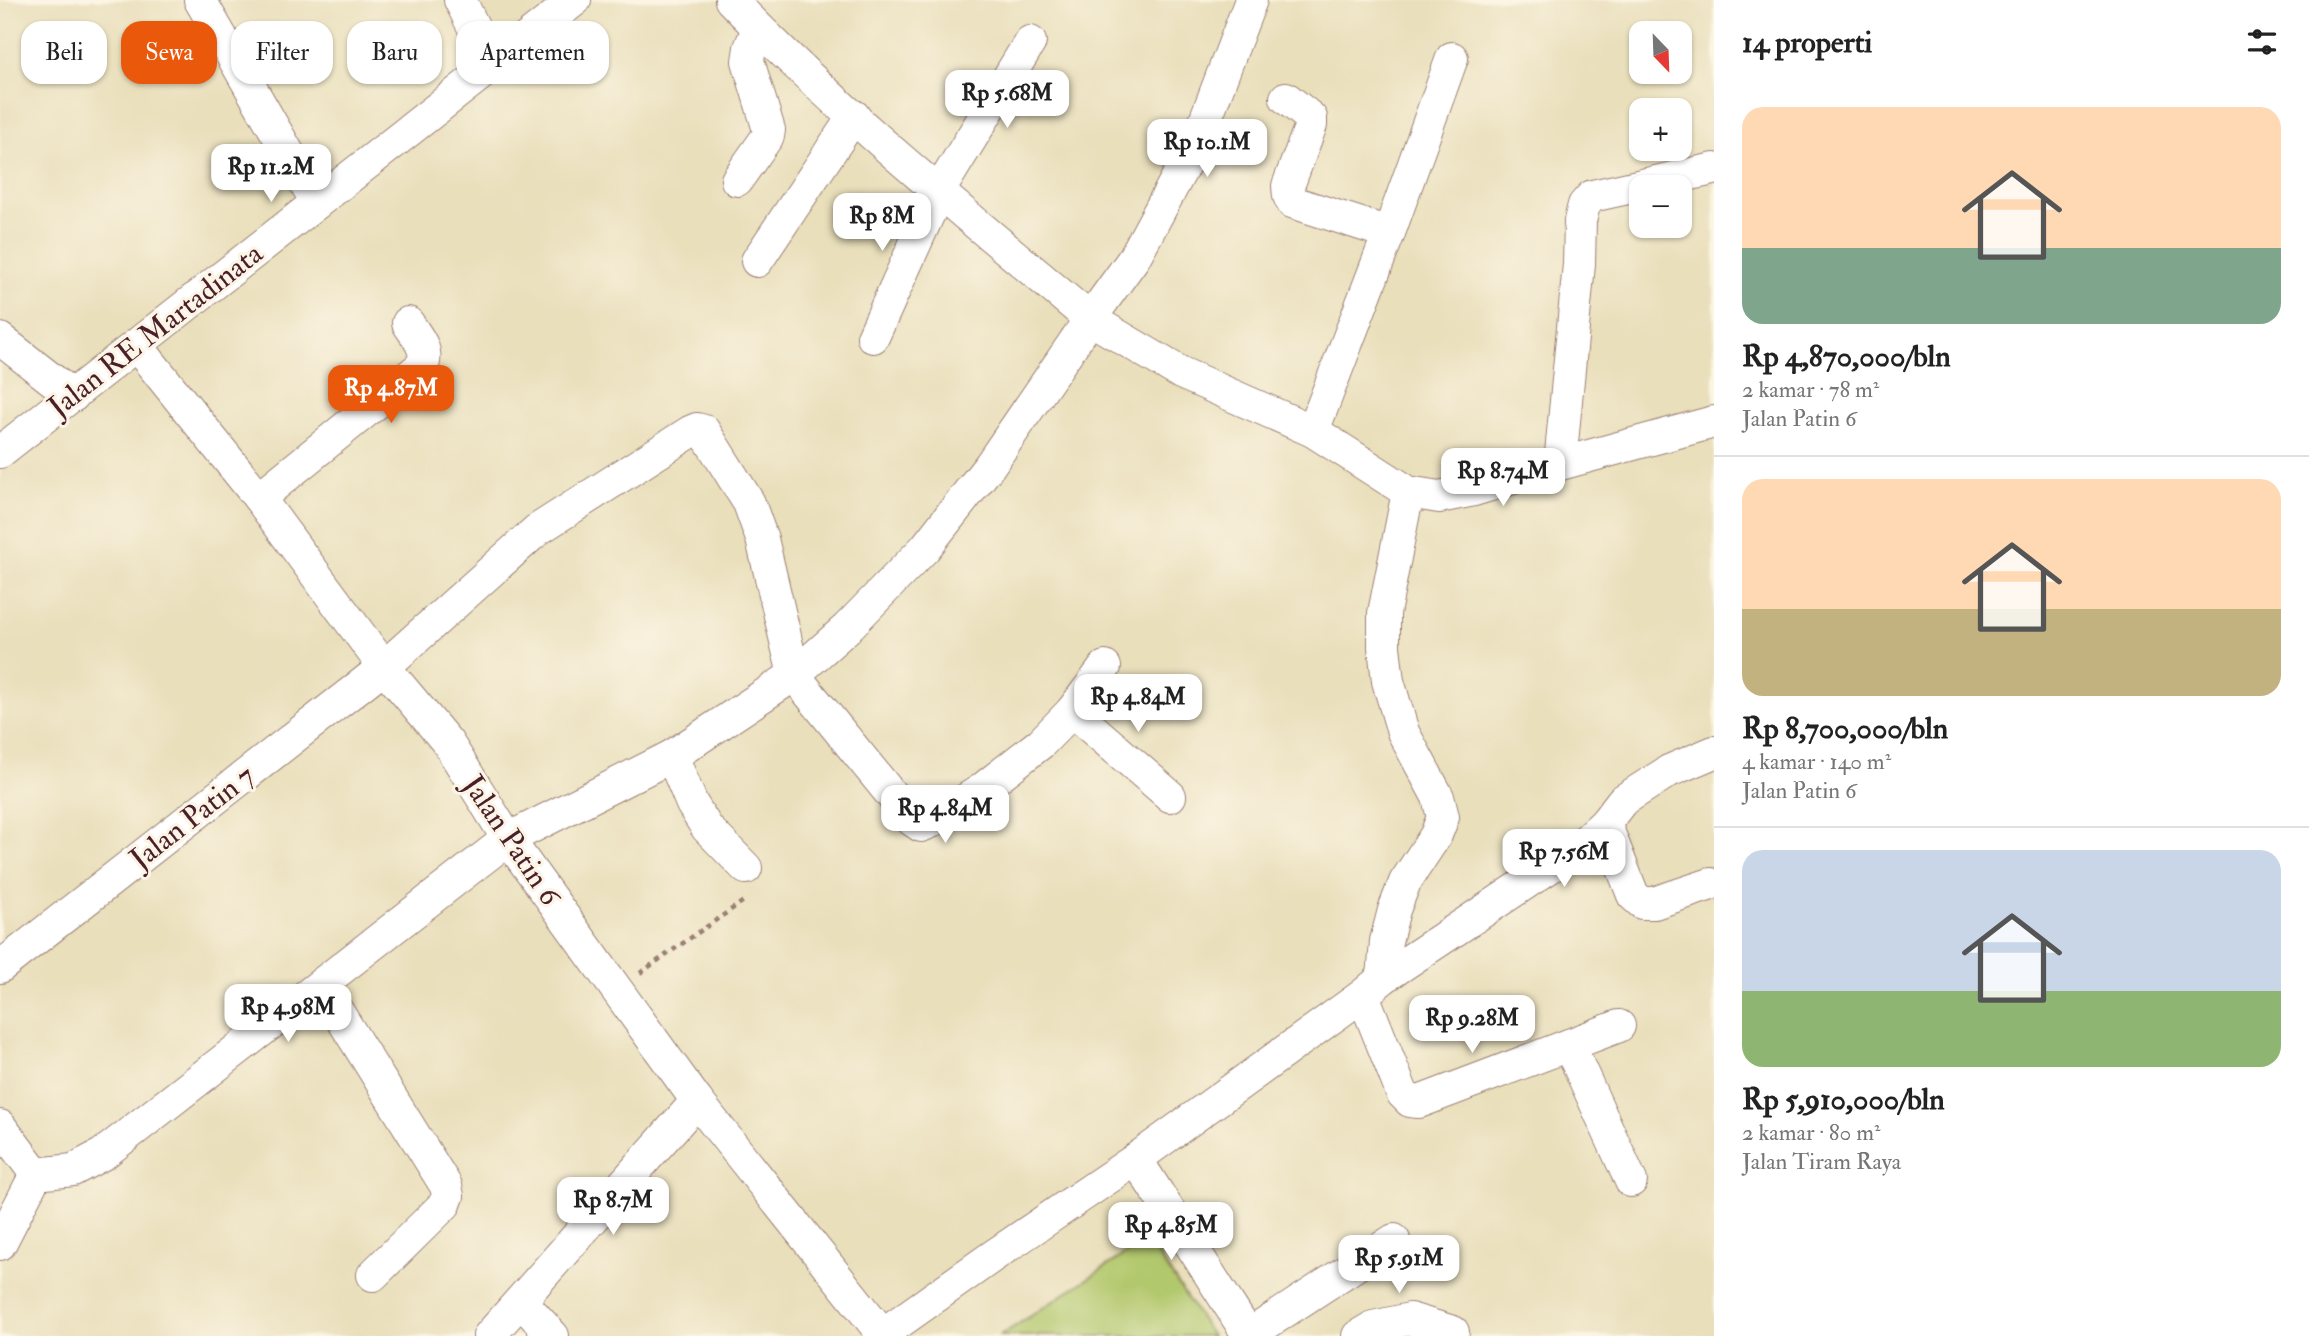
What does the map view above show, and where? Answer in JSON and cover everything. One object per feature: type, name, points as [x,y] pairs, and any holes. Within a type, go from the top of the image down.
[{"type":"street","points":[[200,0],[316,201]]},
{"type":"street","points":[[460,0],[470,21]]},
{"type":"street","name":"Jalan RE Martadinata","points":[[548,21],[575,0]]},
{"type":"street","points":[[731,0],[854,116],[1090,319],[1181,373],[1313,431],[1408,492],[1440,497],[1474,490],[1714,422]]},
{"type":"street","points":[[36,1174],[73,1170],[103,1154],[508,839],[672,756],[794,675],[847,628],[925,548],[998,454],[1133,258],[1198,139],[1251,0]]},
{"type":"street","points":[[737,180],[768,136],[769,130],[748,61],[758,28]]},
{"type":"street","points":[[873,337],[939,191],[1030,42]]},
{"type":"street","points":[[1313,431],[1452,58]]},
{"type":"street","name":"Jalan RE Martadinata","points":[[0,452],[466,84]]},
{"type":"street","points":[[1286,98],[1311,118],[1311,125],[1288,186],[1293,202],[1389,233]]},
{"type":"street","points":[[757,261],[854,116]]},
{"type":"street","points":[[1559,464],[1579,264],[1580,221],[1584,205],[1592,196],[1714,169]]},
{"type":"street","points":[[259,498],[423,365],[426,357],[423,348],[408,323]]},
{"type":"street","points":[[0,339],[73,396]]},
{"type":"street","name":"Jalan Patin 6","points":[[137,346],[259,498],[384,667],[448,743],[508,839],[697,1101],[882,1335]]},
{"type":"street","name":"Jalan Patin 7","points":[[0,967],[384,667],[537,530],[697,429],[704,431],[749,503],[762,539],[794,675]]},
{"type":"street","points":[[1408,492],[1384,613],[1384,648],[1388,681],[1404,732],[1438,797],[1443,817],[1436,835],[1405,882],[1394,910],[1373,986],[1402,1093],[1410,1101],[1432,1099],[1619,1026]]},
{"type":"street","points":[[794,675],[912,820],[921,825],[931,822],[981,790],[1041,743],[1072,711],[1105,667]]},
{"type":"street","points":[[1072,711],[1170,796]]},
{"type":"street","points":[[882,1335],[1136,1159],[1373,986],[1577,849],[1605,823],[1622,801],[1669,771],[1714,752]]},
{"type":"street","points":[[672,756],[692,804],[707,828],[746,868]]},
{"type":"street","points":[[1605,823],[1633,895],[1642,903],[1654,903],[1712,884]]},
{"type":"street","points":[[321,985],[446,1186],[448,1196],[445,1204],[373,1275]]},
{"type":"street","points":[[1569,1045],[1631,1181]]},
{"type":"street","points":[[489,1336],[697,1101]]},
{"type":"street","points":[[0,1126],[36,1174]]},
{"type":"street","points":[[1136,1159],[1249,1336],[1394,1240]]},
{"type":"street","points":[[0,1244],[36,1174]]},
{"type":"street","points":[[521,1301],[552,1336]]},
{"type":"street","points":[[1358,1336],[1373,1327],[1410,1319],[1453,1332]]},
{"type":"path","points":[[616,990],[752,895],[755,882],[746,868]]},
{"type":"green space","points":[[1148,1239],[1212,1336],[1000,1336]]}]
